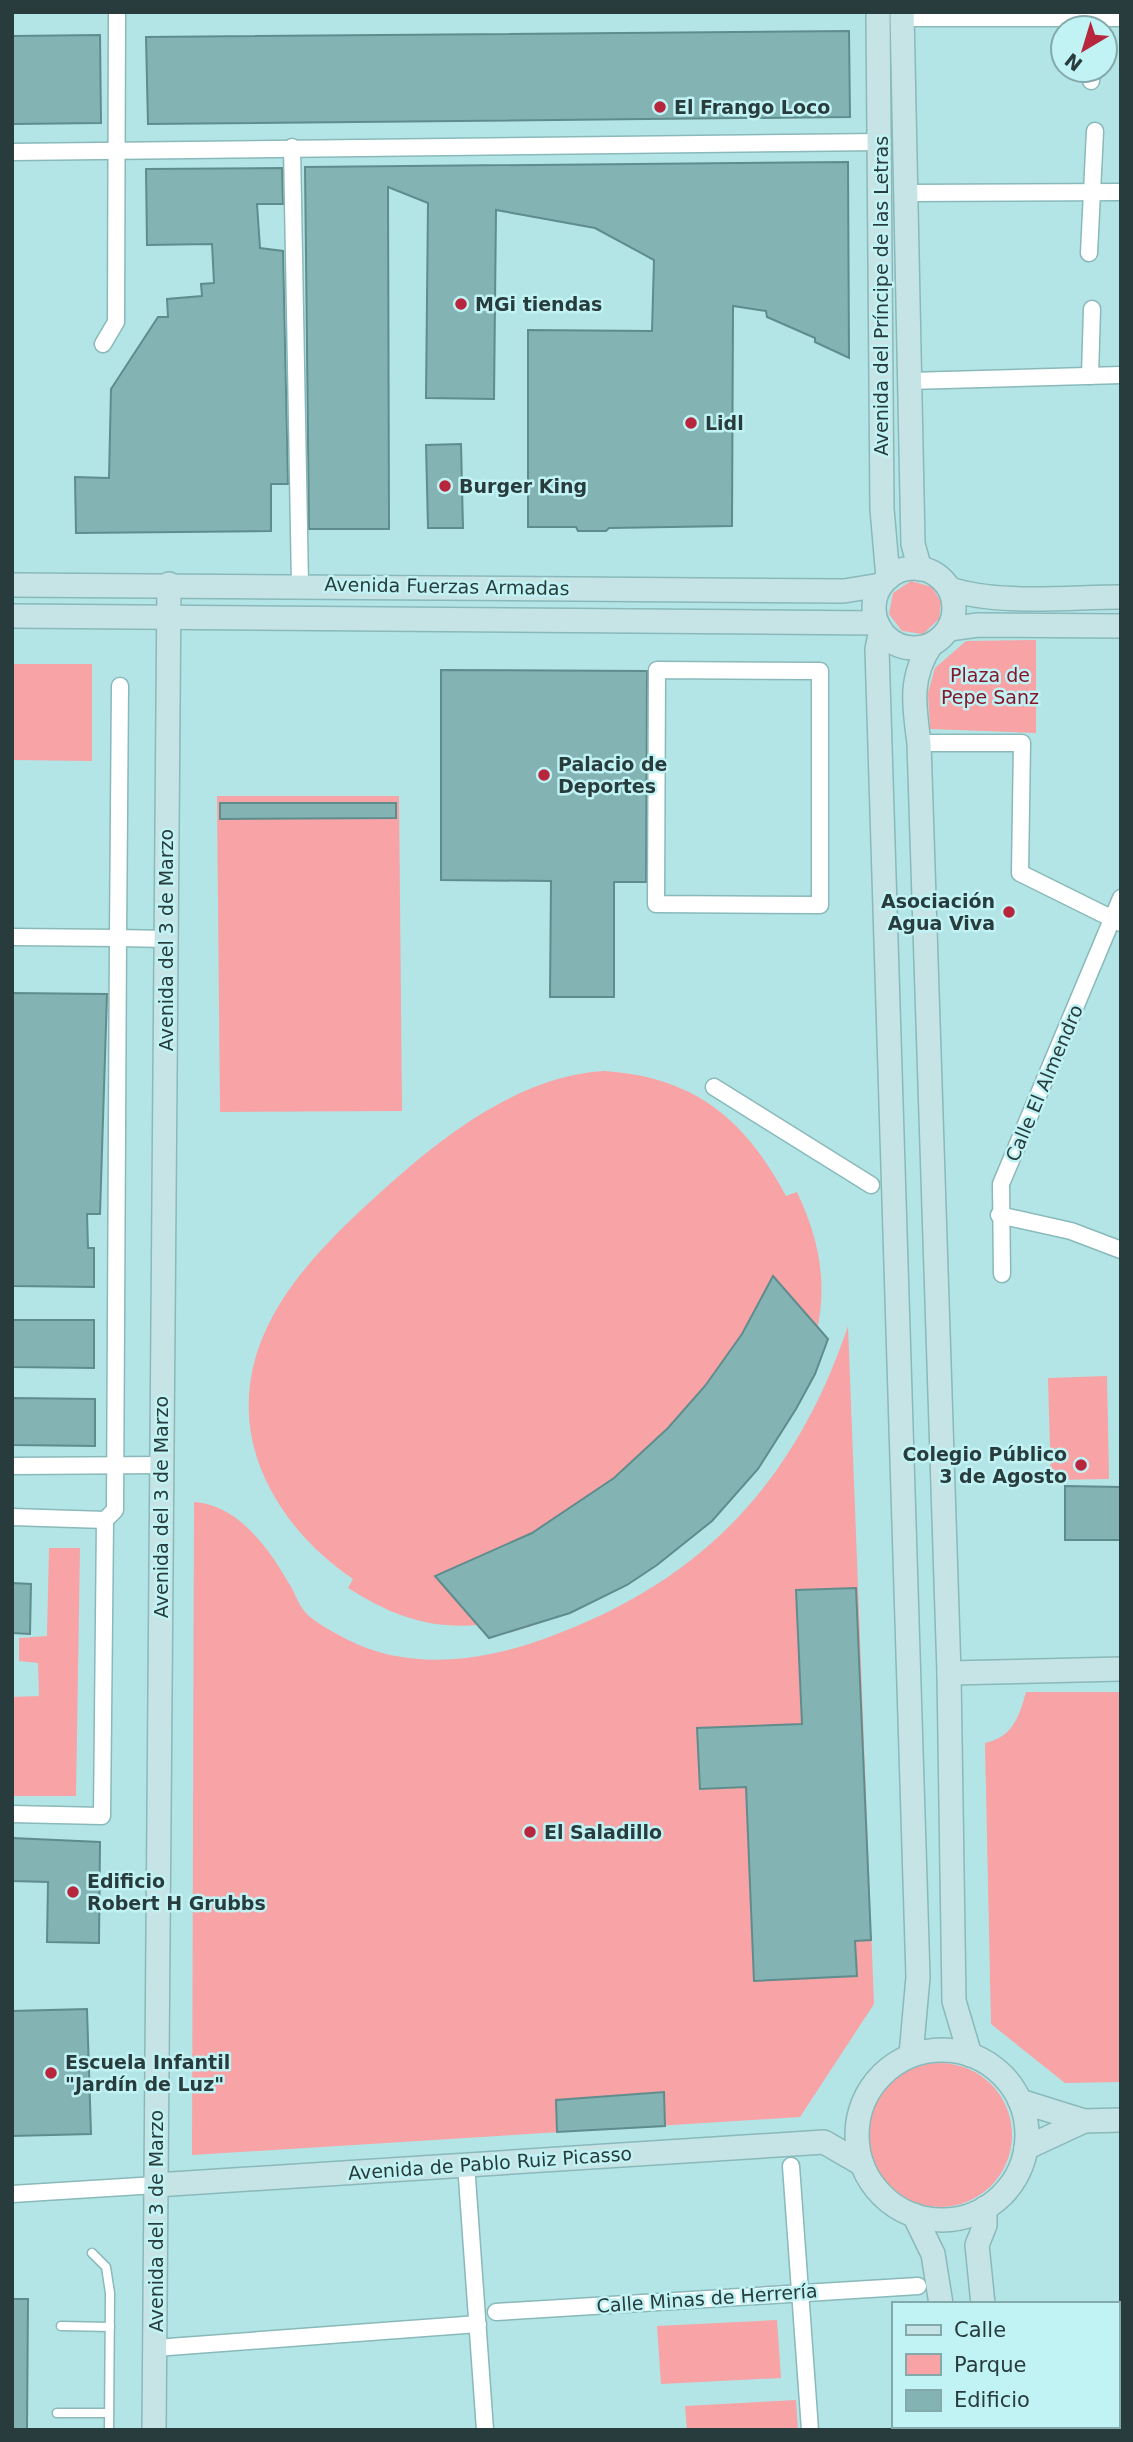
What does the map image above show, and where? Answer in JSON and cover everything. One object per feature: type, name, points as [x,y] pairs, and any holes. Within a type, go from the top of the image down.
[{"type":"street","points":[[103,344],[116,322],[117,12]]},
{"type":"street","name":"Avenida del Príncipe de las Letras","points":[[878,12],[882,509],[885,582]]},
{"type":"street","points":[[902,15],[1049,18]]},
{"type":"street","name":"Avenida del Príncipe de las Letras","points":[[902,15],[913,544],[920,569]]},
{"type":"street","points":[[1089,253],[1095,131]]},
{"type":"street","points":[[12,152],[880,142]]},
{"type":"street","points":[[292,147],[300,585]]},
{"type":"street","points":[[905,193],[1121,192]]},
{"type":"street","points":[[1090,376],[1092,309]]},
{"type":"street","points":[[909,381],[1121,375]]},
{"type":"street","points":[[911,2055],[918,1977],[877,659],[879,627],[874,604],[885,582],[902,570],[920,569],[937,575],[950,589],[965,594],[1121,597]]},
{"type":"street","name":"Avenida Fuerzas Armadas","points":[[12,584],[844,591],[885,582]]},
{"type":"street","name":"Avenida del 3 de Marzo","points":[[154,2430],[169,584]]},
{"type":"street","points":[[949,629],[954,605],[950,589]]},
{"type":"street","name":"Avenida Fuerzas Armadas","points":[[12,616],[879,627]]},
{"type":"street","points":[[970,2054],[954,2001],[949,1673],[919,743],[914,708],[915,673],[931,645],[949,629],[978,625],[1121,626]]},
{"type":"street","points":[[879,627],[890,640],[903,647],[931,645]]},
{"type":"street","points":[[657,670],[820,671],[820,905],[656,904],[657,670]]},
{"type":"street","points":[[12,1814],[102,1816],[105,1520],[115,1510],[120,686]]},
{"type":"street","points":[[919,743],[1022,743],[1020,873],[1116,920]]},
{"type":"street","name":"Calle El Almendro","points":[[1002,1274],[999,1215],[1001,1184],[1116,920],[1121,898]]},
{"type":"street","points":[[12,937],[166,939]]},
{"type":"street","points":[[714,1087],[871,1185]]},
{"type":"street","points":[[999,1215],[1071,1231],[1121,1250]]},
{"type":"street","points":[[12,1466],[162,1465]]},
{"type":"street","points":[[12,1517],[105,1520]]},
{"type":"street","points":[[949,1673],[1121,1669]]},
{"type":"street","points":[[861,2108],[857,2146],[862,2164],[883,2195],[914,2215],[938,2220],[962,2217],[985,2208],[1004,2193],[1018,2172],[1026,2148],[1026,2124],[1020,2101],[1000,2073],[970,2054],[930,2050],[911,2055],[880,2076],[861,2108],[824,2142],[862,2164]]},
{"type":"street","points":[[1020,2101],[1084,2121],[1121,2120]]},
{"type":"street","points":[[1026,2148],[1084,2121]]},
{"type":"street","name":"Avenida de Pablo Ruiz Picasso","points":[[156,2185],[824,2142]]},
{"type":"street","points":[[466,2164],[485,2430]]},
{"type":"street","points":[[791,2166],[810,2430]]},
{"type":"street","points":[[12,2194],[156,2185]]},
{"type":"street","points":[[983,2302],[977,2245],[985,2225],[985,2208]]},
{"type":"street","points":[[914,2215],[933,2254],[941,2302]]},
{"type":"street","name":"Calle Minas de Herrería","points":[[496,2312],[918,2286]]},
{"type":"street","points":[[155,2348],[478,2324]]},
{"type":"lane","points":[[92,2253],[106,2267],[110,2293],[108,2430]]},
{"type":"lane","points":[[61,2326],[110,2327]]},
{"type":"lane","points":[[57,2413],[109,2413]]},
{"type":"green space","points":[[911,581],[932,587],[941,602],[939,619],[923,634],[902,631],[889,614],[893,593]]},
{"type":"green space","name":"Plaza de Pepe Sanz","points":[[1036,640],[1036,733],[930,729],[928,693],[935,668],[966,641]]},
{"type":"green space","points":[[12,664],[92,664],[92,761],[12,760]]},
{"type":"green space","points":[[217,796],[399,796],[402,1111],[220,1112]]},
{"type":"green space","points":[[604,1071],[664,1082],[713,1106],[752,1144],[786,1196],[797,1192],[819,1257],[821,1308],[818,1326],[828,1339],[803,1395],[773,1446],[738,1492],[698,1532],[652,1567],[602,1597],[548,1620],[489,1638],[478,1625],[442,1625],[395,1613],[348,1588],[353,1579],[324,1556],[298,1530],[278,1502],[262,1471],[252,1438],[249,1404],[253,1368],[265,1332],[289,1290],[338,1232],[438,1144],[517,1094],[575,1075]]},
{"type":"green space","name":"El Saladillo","points":[[848,1326],[874,2004],[800,2117],[192,2155],[194,1502],[225,1511],[239,1520],[272,1557],[306,1613],[319,1624],[346,1639],[368,1649],[414,1659],[462,1658],[509,1650],[590,1620],[642,1593],[689,1562],[730,1525],[767,1483],[798,1437],[825,1384]]},
{"type":"green space","points":[[1107,1376],[1109,1479],[1051,1480],[1048,1378]]},
{"type":"green space","points":[[49,1548],[80,1548],[76,1796],[12,1796],[12,1697],[39,1696],[38,1663],[19,1661],[19,1638],[47,1636]]},
{"type":"green space","points":[[1026,1692],[1121,1692],[1121,2082],[1065,2083],[991,2024],[985,1743],[1002,1736],[1013,1725]]},
{"type":"green space","points":[[940,2063],[967,2069],[991,2084],[1006,2108],[1012,2135],[1006,2162],[991,2186],[967,2201],[940,2207],[913,2201],[889,2186],[874,2162],[868,2135],[874,2108],[889,2084],[913,2069]]},
{"type":"green space","points":[[777,2320],[781,2378],[661,2384],[657,2326]]},
{"type":"green space","points":[[796,2400],[798,2430],[687,2430],[685,2406]]},
{"type":"building","points":[[849,31],[850,117],[148,124],[146,37]]},
{"type":"building","points":[[100,35],[101,123],[12,124],[12,36]]},
{"type":"building","points":[[848,162],[849,358],[815,342],[815,338],[767,317],[766,311],[733,306],[732,526],[609,528],[606,531],[578,531],[576,527],[528,527],[528,330],[652,331],[654,260],[595,228],[496,210],[494,399],[426,398],[428,203],[388,187],[389,529],[309,529],[305,167]]},
{"type":"building","points":[[282,168],[283,204],[257,204],[260,248],[283,251],[288,484],[271,484],[271,531],[76,533],[75,477],[109,478],[111,389],[158,317],[168,317],[167,299],[202,296],[201,284],[214,283],[212,244],[147,245],[146,169]]},
{"type":"building","name":"Burger King","points":[[461,444],[463,528],[428,528],[426,445]]},
{"type":"building","name":"Palacio de Deportes","points":[[441,670],[647,671],[646,882],[614,882],[614,997],[550,997],[551,881],[441,880]]},
{"type":"building","points":[[220,803],[396,803],[396,818],[220,819]]},
{"type":"building","points":[[12,993],[107,994],[100,1214],[87,1214],[88,1248],[94,1248],[94,1287],[12,1286]]},
{"type":"building","points":[[773,1276],[828,1339],[815,1374],[758,1469],[712,1521],[627,1585],[570,1613],[489,1638],[435,1576],[532,1533],[614,1478],[668,1428],[705,1386],[742,1334]]},
{"type":"building","points":[[12,1320],[94,1320],[94,1368],[12,1367]]},
{"type":"building","points":[[12,1398],[95,1399],[95,1446],[12,1445]]},
{"type":"building","points":[[1065,1486],[1121,1487],[1121,1540],[1065,1540]]},
{"type":"building","points":[[12,1583],[31,1584],[30,1634],[12,1633]]},
{"type":"building","name":"El Saladillo","points":[[856,1588],[871,1940],[855,1941],[857,1976],[754,1981],[746,1787],[700,1789],[697,1728],[802,1724],[796,1590]]},
{"type":"building","name":"Edificio Robert H Grubbs","points":[[12,1838],[100,1842],[99,1943],[47,1942],[48,1882],[12,1881]]},
{"type":"building","name":"Escuela Infantil \"Jardín de Luz\"","points":[[87,2009],[91,2134],[12,2136],[12,2011]]},
{"type":"building","points":[[664,2092],[665,2126],[557,2132],[556,2100]]},
{"type":"building","points":[[12,2299],[28,2299],[27,2430],[12,2430]]},
{"type":"place","name":"El Frango Loco","points":[[660,107]]},
{"type":"place","name":"MGi tiendas","points":[[461,304]]},
{"type":"place","name":"Lidl","points":[[691,423]]},
{"type":"place","name":"Burger King","points":[[445,486]]},
{"type":"place","name":"Palacio de Deportes","points":[[544,775]]},
{"type":"place","name":"Asociación Agua Viva","points":[[1009,912]]},
{"type":"place","name":"Colegio Público 3 de Agosto","points":[[1081,1465]]},
{"type":"place","name":"El Saladillo","points":[[530,1832]]},
{"type":"place","name":"Edificio Robert H Grubbs","points":[[73,1892]]},
{"type":"place","name":"Escuela Infantil \"Jardín de Luz\"","points":[[51,2073]]}]
